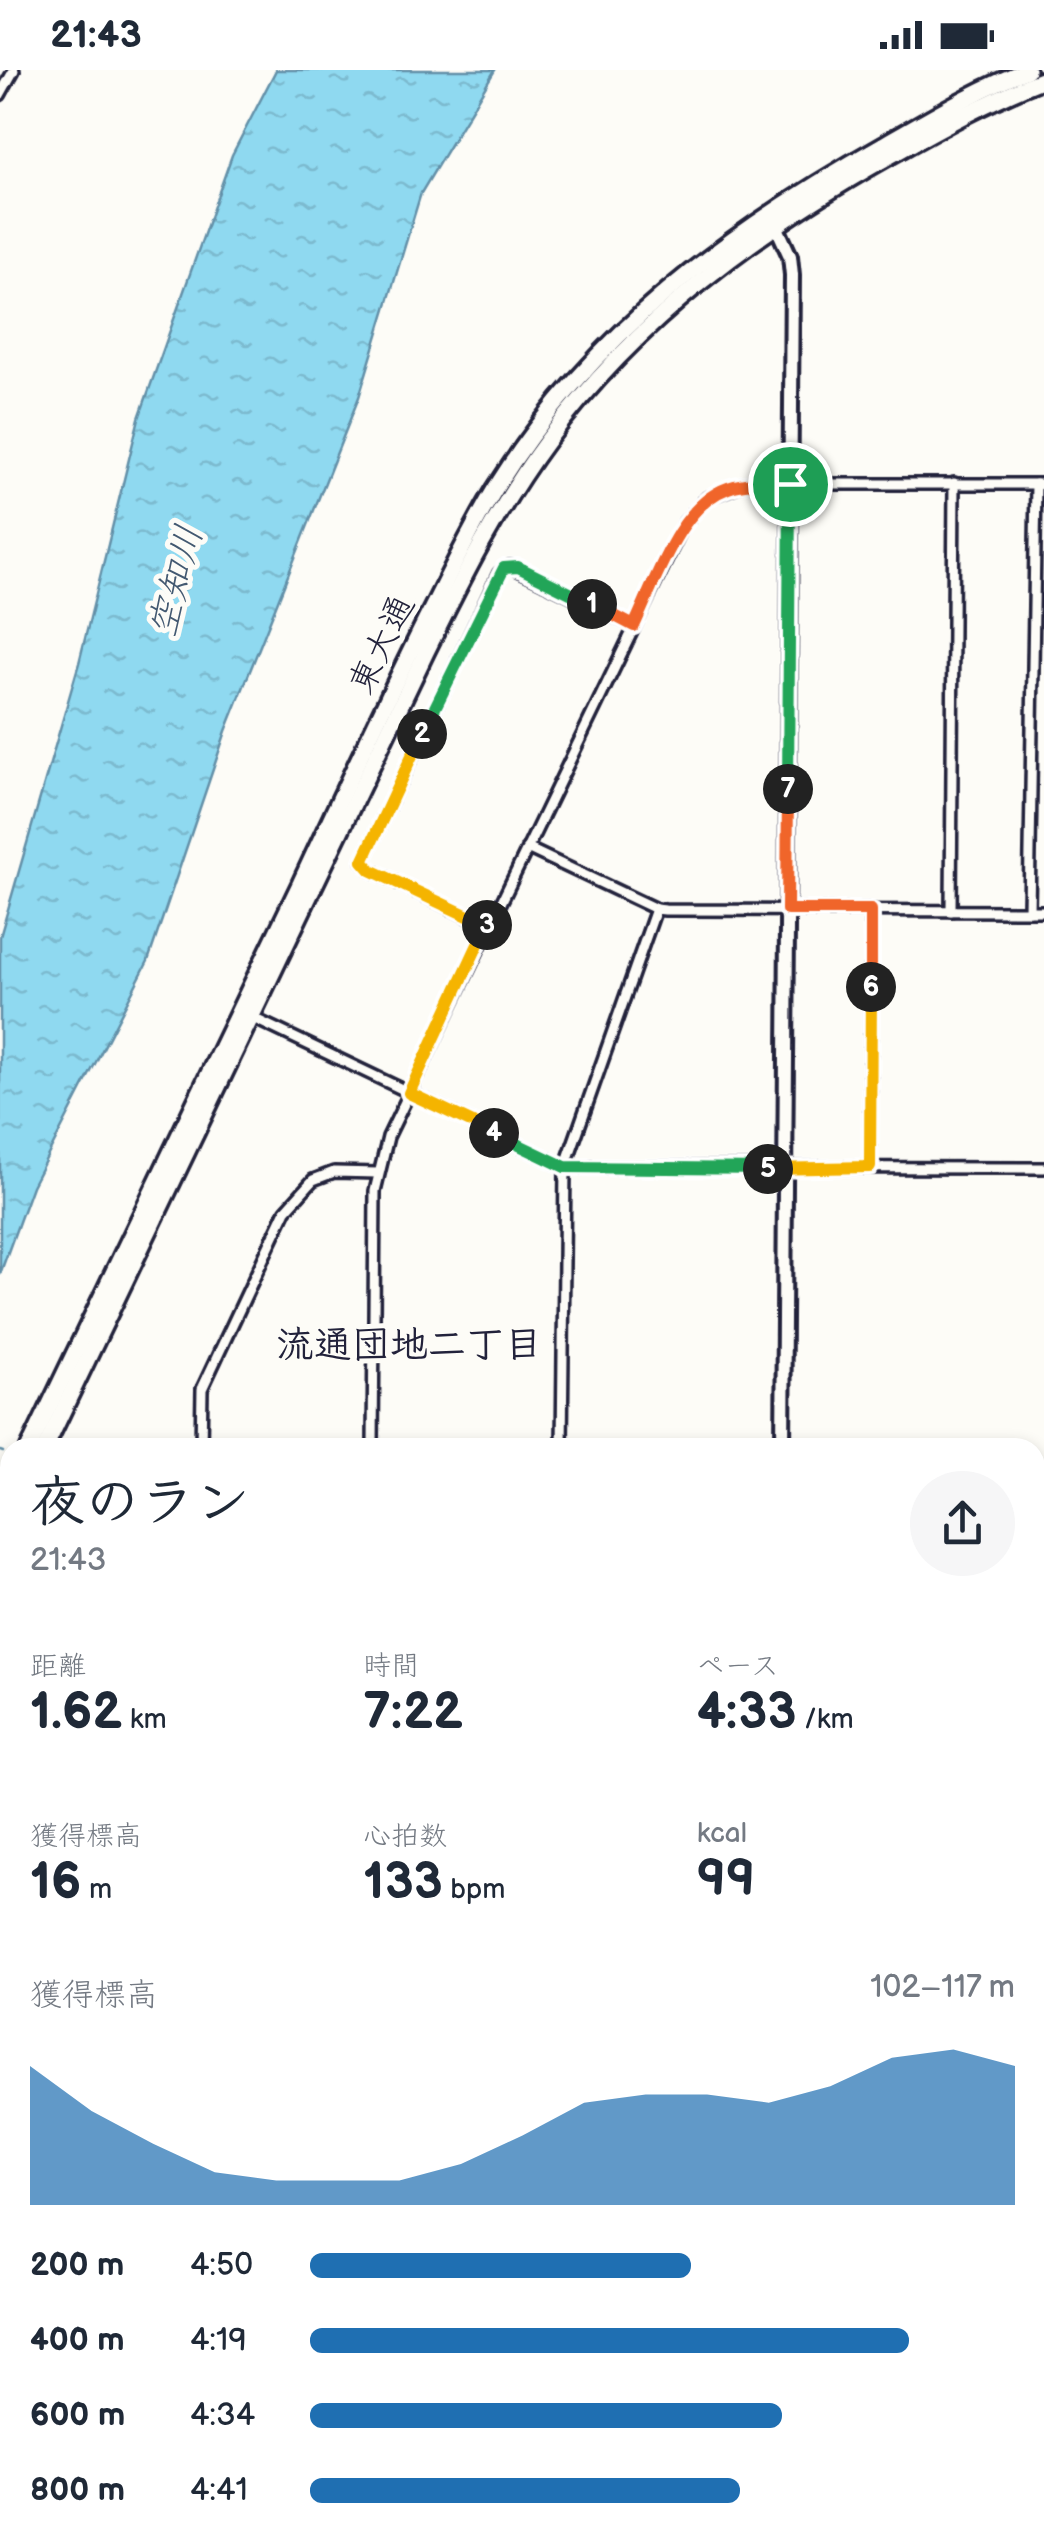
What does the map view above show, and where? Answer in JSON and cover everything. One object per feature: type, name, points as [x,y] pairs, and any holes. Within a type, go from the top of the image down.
[{"type":"highway","name":"東大通","points":[[35,1438],[479,545],[511,492],[589,388],[660,314],[772,218],[925,120],[1026,70]]},
{"type":"highway","name":"東大通","points":[[772,218],[931,132],[1044,79]]},
{"type":"highway","name":"東大通","points":[[50,1438],[245,1015]]},
{"type":"street","points":[[0,95],[14,70]]},
{"type":"street","points":[[772,218],[790,256],[792,275],[783,1438]]},
{"type":"street","points":[[373,1438],[378,1172],[388,1137],[685,522],[708,498],[743,484],[1040,484],[1029,911]]},
{"type":"street","points":[[951,910],[954,484]]},
{"type":"street","points":[[489,926],[371,870],[363,861],[424,728],[504,568],[518,567],[634,626]]},
{"type":"street","points":[[527,848],[656,909],[1044,911]]},
{"type":"street","points":[[562,1438],[565,1167],[656,909]]},
{"type":"street","points":[[870,1167],[871,910]]},
{"type":"street","points":[[245,1015],[565,1167],[1044,1168]]},
{"type":"street","points":[[201,1438],[202,1389],[286,1210],[313,1180],[334,1172],[378,1172]]},
{"type":"water","name":"空知川","points":[[276,70],[495,70],[421,193],[359,397],[226,731],[148,961],[32,1186],[0,1274],[0,937],[79,663],[139,418],[232,155]]},
{"type":"district","name":"流通団地二丁目","points":[[409,1344]]},
{"type":"route","points":[[743,484],[790,484],[787,910],[871,910],[870,1167],[565,1167],[409,1093],[489,926],[371,870],[363,856],[504,568],[518,567],[634,626],[685,522],[708,498],[743,484]]}]
